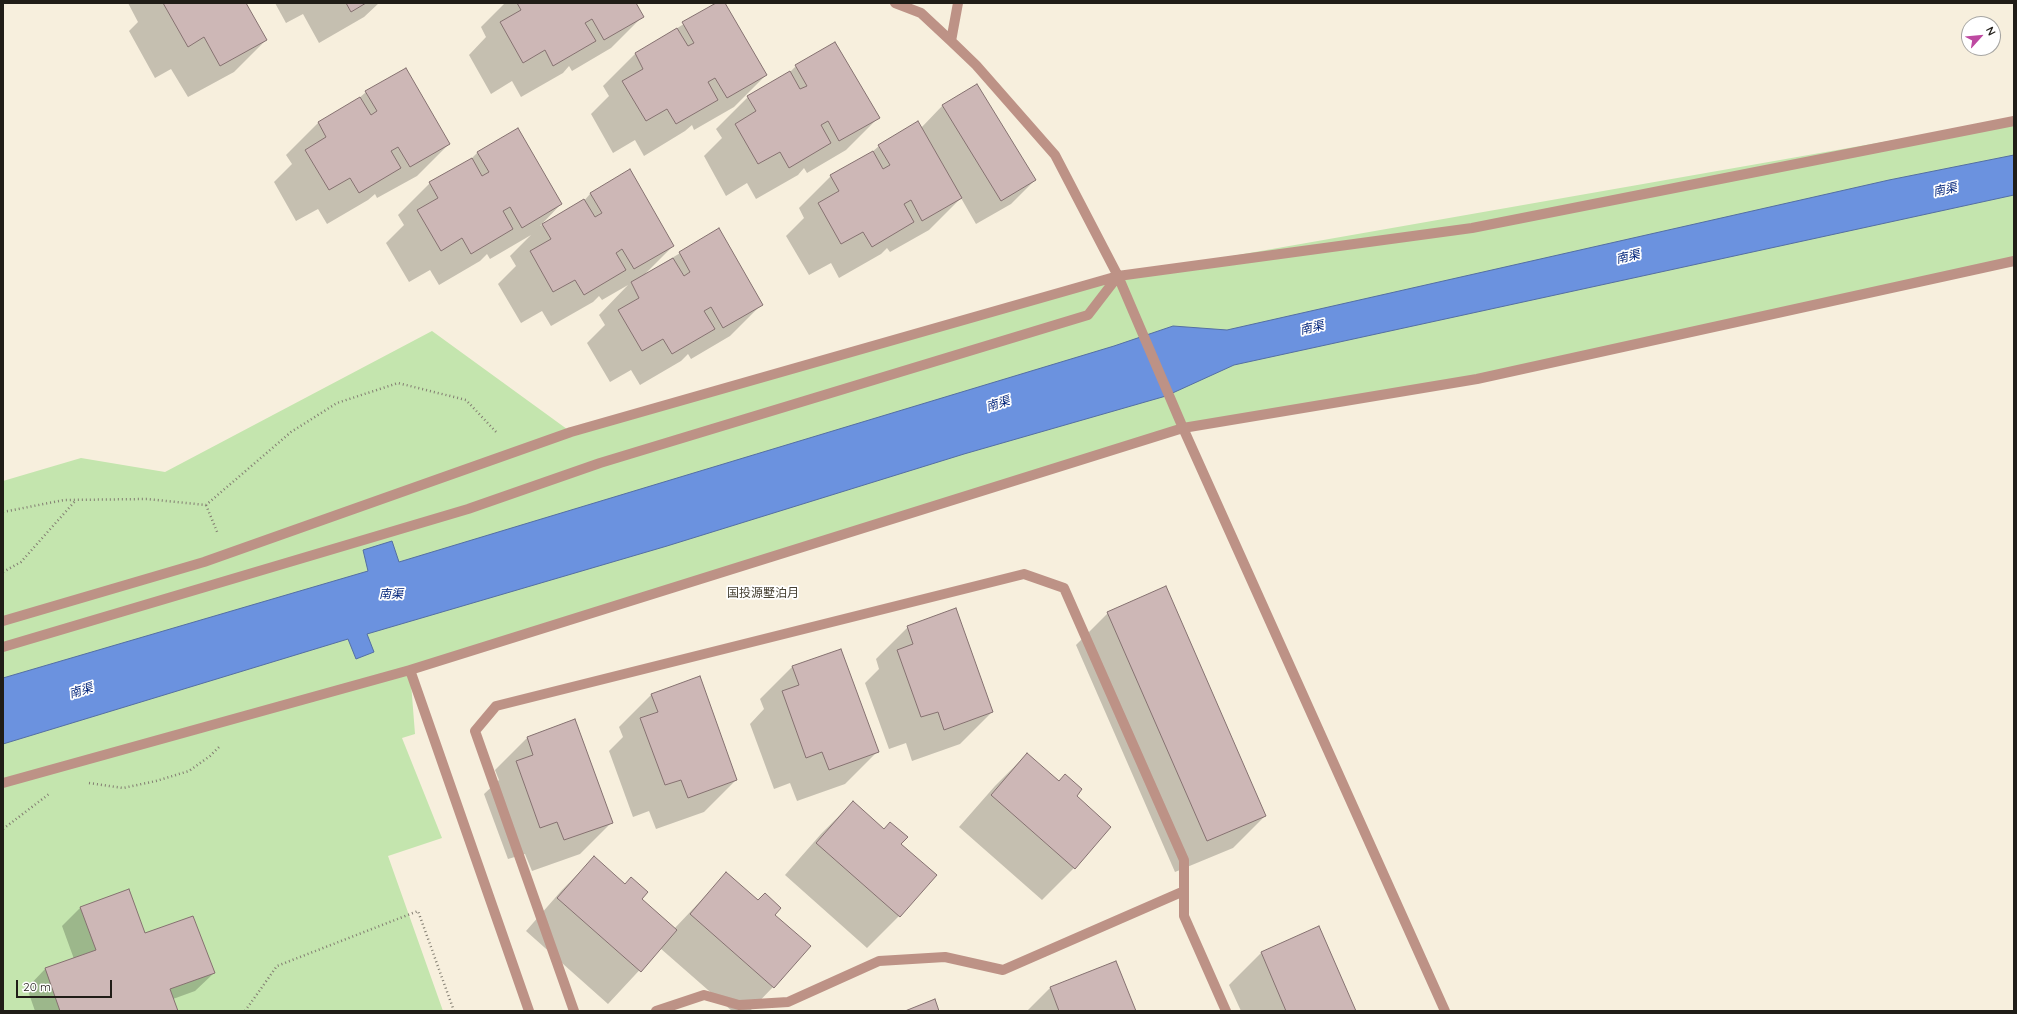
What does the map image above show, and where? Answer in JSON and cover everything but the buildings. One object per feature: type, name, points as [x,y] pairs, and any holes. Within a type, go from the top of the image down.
[{"type":"street","points":[[896,3],[922,13],[976,65],[1055,155],[1118,276],[1182,428],[1445,1011]]},
{"type":"street","points":[[951,41],[958,3]]},
{"type":"street","points":[[3,621],[227,554],[571,432],[1118,276],[1472,228],[2014,121]]},
{"type":"street","points":[[3,783],[410,670],[1182,428],[1477,379],[2014,261]]},
{"type":"street","points":[[3,647],[468,510],[600,463],[1088,315],[1118,276]]},
{"type":"street","points":[[574,1011],[475,731],[496,706],[1024,574],[1064,588],[1184,860],[1184,916],[1226,1011]]},
{"type":"street","points":[[410,670],[529,1011]]},
{"type":"street","points":[[656,1011],[704,995],[739,1005],[788,1002],[879,961],[946,957],[1003,970],[1184,891]]},
{"type":"path","points":[[3,512],[64,500],[147,499],[206,505],[291,432],[337,403],[398,383],[466,400],[515,452]]},
{"type":"path","points":[[3,572],[21,562],[77,500]]},
{"type":"path","points":[[206,505],[227,554]]},
{"type":"path","points":[[88,783],[123,788],[156,781],[188,771],[210,756],[221,745]]},
{"type":"path","points":[[3,829],[52,792]]},
{"type":"path","points":[[245,1011],[277,966],[418,911],[454,1011]]},
{"type":"green space","points":[[2014,119],[2014,261],[1477,379],[1182,428],[410,670],[415,734],[402,738],[442,838],[388,856],[443,1011],[3,1011],[3,481],[81,458],[165,472],[432,331],[571,432],[1118,276]]},
{"type":"water","name":"南渠","points":[[2014,155],[2014,195],[1234,365],[1166,396],[964,454],[667,546],[367,634],[374,652],[356,659],[348,639],[3,744],[3,678],[368,571],[363,550],[392,541],[399,562],[1114,346],[1173,326],[1227,330],[1889,180]]},
{"type":"district","name":"国投源墅泊月","points":[[763,593]]}]
